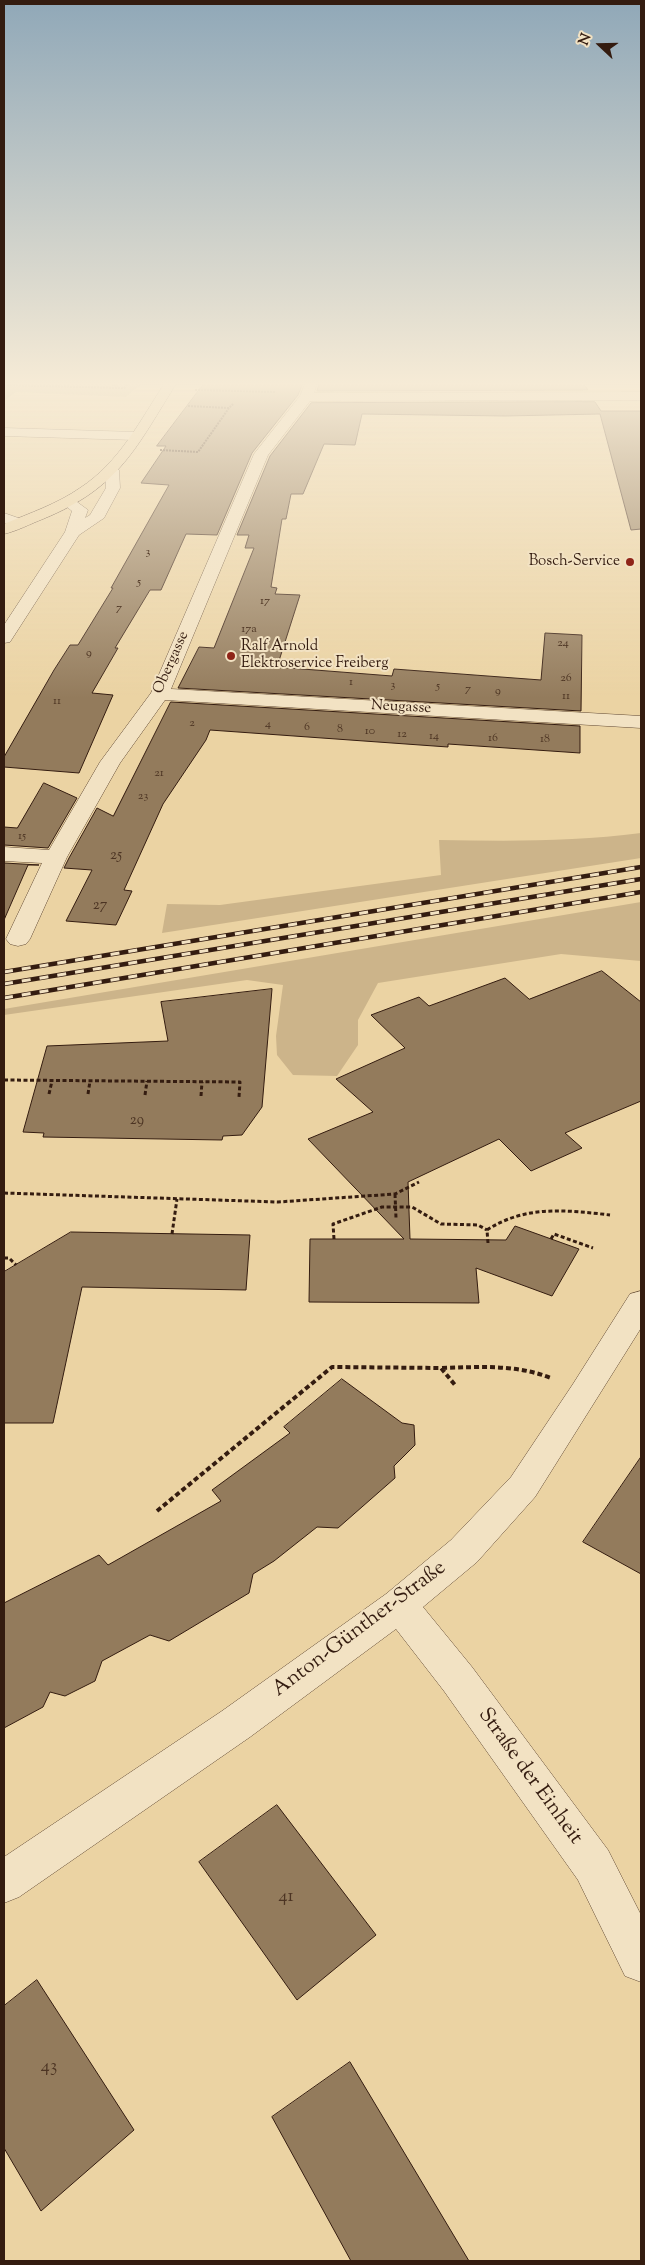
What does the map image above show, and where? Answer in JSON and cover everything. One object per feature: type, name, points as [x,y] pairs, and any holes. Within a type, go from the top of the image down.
[{"type":"main road","points":[[4,529],[68,502],[93,487]]},
{"type":"street","points":[[73,532],[96,518],[113,487]]},
{"type":"street","name":"Obergasse","points":[[18,939],[56,857],[110,762],[160,694],[247,487]]},
{"type":"street","points":[[4,638],[73,532],[80,510],[68,502]]},
{"type":"street","points":[[4,518],[19,522]]},
{"type":"street","name":"Neugasse","points":[[160,694],[641,722]]},
{"type":"street","points":[[4,854],[56,857]]},
{"type":"street","name":"Anton-Günther-Straße","points":[[4,1882],[236,1724],[399,1605],[464,1551],[523,1487],[585,1394],[641,1302]]},
{"type":"street","name":"Straße der Einheit","points":[[399,1605],[458,1679],[593,1865],[641,1960]]},
{"type":"path","points":[[4,1080],[240,1082],[239,1097]]},
{"type":"path","points":[[49,1094],[52,1081]]},
{"type":"path","points":[[88,1094],[90,1081]]},
{"type":"path","points":[[145,1095],[147,1082]]},
{"type":"path","points":[[200,1096],[202,1082]]},
{"type":"path","points":[[4,1193],[278,1202],[395,1194],[419,1182]]},
{"type":"path","points":[[395,1194],[396,1218]]},
{"type":"path","points":[[172,1234],[177,1199]]},
{"type":"path","points":[[334,1239],[333,1224],[382,1206],[412,1207],[441,1224],[478,1226],[487,1230]]},
{"type":"path","points":[[487,1230],[495,1224],[527,1212],[578,1211],[610,1215]]},
{"type":"path","points":[[487,1230],[488,1243]]},
{"type":"path","points":[[551,1239],[554,1234],[593,1248]]},
{"type":"path","points":[[4,1258],[9,1258],[16,1265]]},
{"type":"path","points":[[157,1511],[332,1367],[441,1368],[494,1366],[526,1369],[585,1394]]},
{"type":"path","points":[[441,1368],[455,1385]]},
{"type":"shaded area","points":[[641,833],[641,858],[162,933],[167,904],[220,905],[441,875],[439,840],[515,841]]},
{"type":"shaded area","points":[[641,902],[641,961],[561,954],[378,983],[358,1020],[358,1045],[337,1076],[293,1075],[277,1055],[276,1036],[283,985],[247,980],[4,1015],[4,1009]]},
{"type":"building","points":[[168,487],[238,487],[217,535],[186,534],[161,590],[150,590],[115,648],[118,648],[92,693],[113,695],[79,773],[4,767],[4,757],[54,670],[70,645],[78,645],[113,588],[111,588]]},
{"type":"building","points":[[257,487],[306,487],[303,494],[291,494],[286,519],[282,519],[271,587],[277,588],[275,594],[300,595],[277,667],[392,676],[394,669],[541,680],[545,633],[582,635],[581,711],[178,688],[199,647],[214,648],[254,548],[245,548],[249,535],[237,535]]},
{"type":"building","points":[[619,487],[641,487],[641,529],[631,530]]},
{"type":"building","points":[[171,702],[580,726],[580,753],[448,744],[448,747],[210,730],[206,740],[163,804],[124,890],[132,891],[116,925],[66,921],[92,870],[64,868],[97,808],[113,816]]},
{"type":"building","points":[[44,783],[77,798],[48,848],[4,845],[4,827],[17,828]]},
{"type":"building","points":[[4,863],[39,865],[28,865],[4,920]]},
{"type":"building","points":[[602,971],[641,1002],[641,1101],[565,1133],[582,1148],[531,1171],[499,1139],[408,1182],[410,1239],[506,1240],[515,1226],[579,1249],[552,1296],[476,1268],[479,1303],[309,1302],[310,1239],[404,1239],[308,1139],[373,1112],[336,1079],[405,1048],[371,1015],[419,997],[429,1006],[505,978],[529,999]]},
{"type":"building","points":[[272,989],[262,1107],[242,1135],[223,1136],[222,1140],[43,1137],[44,1133],[23,1132],[47,1046],[168,1041],[161,1002]]},
{"type":"building","points":[[71,1232],[250,1235],[246,1290],[82,1287],[53,1423],[4,1423],[4,1272]]},
{"type":"building","points":[[342,1379],[402,1423],[414,1425],[415,1445],[394,1466],[395,1478],[338,1528],[317,1527],[274,1561],[253,1574],[249,1593],[169,1641],[150,1635],[102,1661],[95,1681],[65,1696],[50,1692],[43,1707],[4,1728],[4,1603],[99,1555],[108,1565],[221,1501],[212,1490],[290,1433],[284,1427]]},
{"type":"building","points":[[641,1457],[641,1574],[583,1542]]},
{"type":"building","points":[[277,1805],[376,1935],[297,2000],[199,1862]]},
{"type":"building","points":[[37,1980],[134,2130],[41,2211],[4,2148],[4,2006]]},
{"type":"building","points":[[350,2062],[469,2261],[351,2261],[272,2117]]},
{"type":"railway","points":[[4,972],[641,867]]},
{"type":"railway","points":[[4,984],[641,879]]},
{"type":"railway","points":[[4,998],[641,892]]},
{"type":"place","name":"Bosch-Service","points":[[630,562]]},
{"type":"place","name":"Ralf Arnold Elektroservice Freiberg","points":[[231,656]]}]
